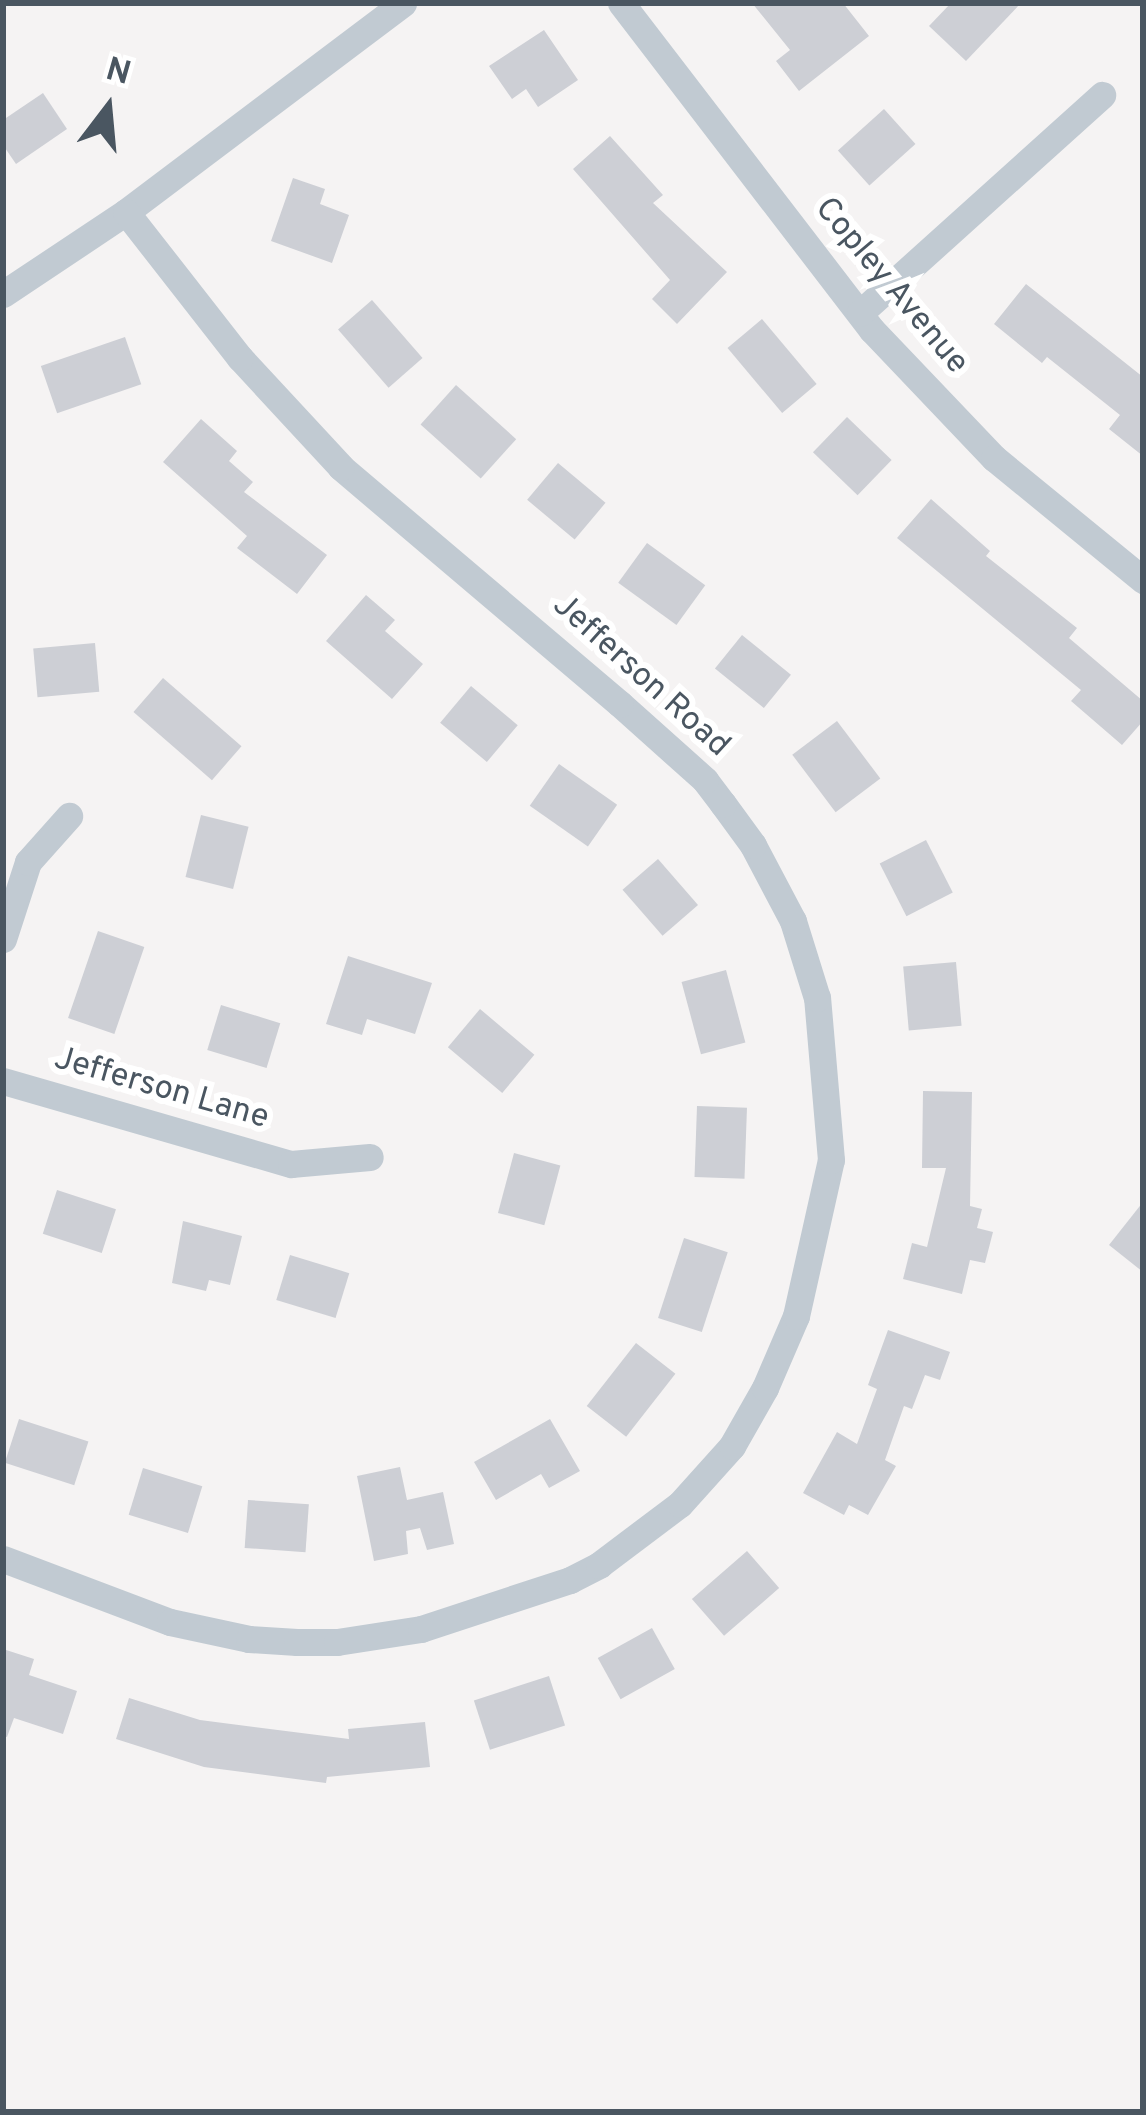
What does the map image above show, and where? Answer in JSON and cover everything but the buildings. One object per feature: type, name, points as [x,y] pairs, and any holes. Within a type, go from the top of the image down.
[{"type":"street","points":[[3,294],[126,212],[403,3]]},
{"type":"street","name":"Copley Avenue","points":[[621,3],[860,313],[994,458],[1143,580]]},
{"type":"street","points":[[860,313],[1102,95]]},
{"type":"street","name":"Jefferson Road","points":[[3,1559],[170,1622],[249,1639],[297,1642],[338,1642],[421,1629],[570,1580],[599,1565],[680,1504],[732,1446],[765,1388],[796,1316],[831,1160],[817,998],[793,921],[733,818],[705,780],[341,466],[214,328],[126,212]]},
{"type":"street","points":[[3,939],[28,862],[69,816]]},
{"type":"street","name":"Jefferson Lane","points":[[3,1081],[291,1164],[370,1156]]}]
